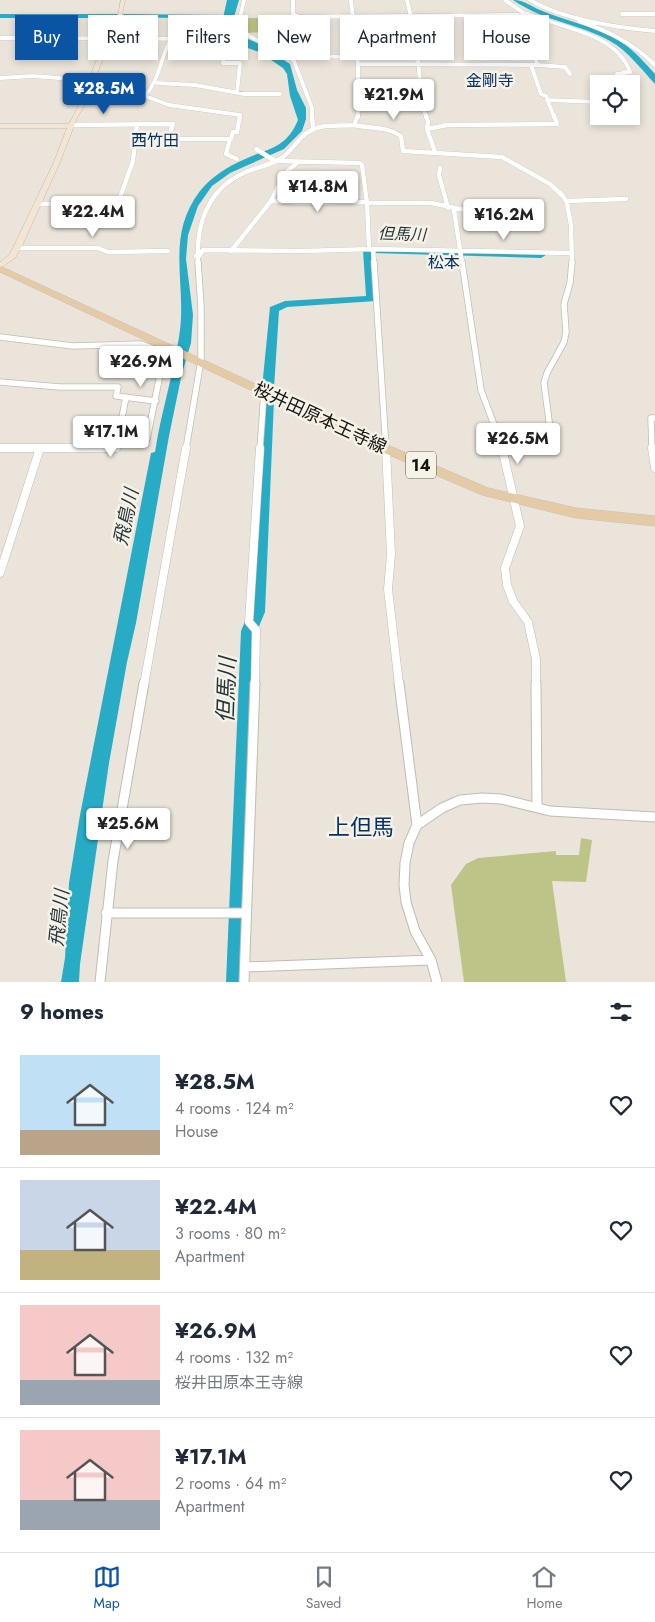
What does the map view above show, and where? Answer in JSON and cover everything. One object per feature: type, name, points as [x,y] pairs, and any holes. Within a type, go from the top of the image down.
[{"type":"main road","name":"桜井田原本王寺線","points":[[0,268],[165,351],[201,363],[386,449],[477,488],[515,500],[576,513],[655,521]]},
{"type":"street","points":[[120,15],[123,0]]},
{"type":"street","points":[[244,0],[238,21],[241,30],[258,39]]},
{"type":"street","points":[[293,0],[293,14],[297,16],[340,17]]},
{"type":"street","points":[[351,0],[354,15]]},
{"type":"street","points":[[407,0],[411,15]]},
{"type":"street","points":[[505,0],[526,13],[586,34],[618,52],[629,64],[630,72],[617,75]]},
{"type":"street","points":[[530,0],[554,14],[613,32],[632,43],[655,65]]},
{"type":"street","points":[[536,0],[577,21]]},
{"type":"street","points":[[542,7],[568,16],[639,30],[655,31]]},
{"type":"street","points":[[622,14],[655,14]]},
{"type":"street","points":[[0,38],[88,40]]},
{"type":"street","points":[[145,96],[157,83],[168,45]]},
{"type":"street","points":[[0,268],[17,248],[91,85],[100,60]]},
{"type":"street","points":[[224,60],[223,63],[240,63],[237,93]]},
{"type":"street","points":[[292,60],[298,68],[312,108],[313,128]]},
{"type":"street","points":[[354,124],[358,119],[357,60]]},
{"type":"street","points":[[419,60],[422,104],[428,122],[427,129],[434,142],[435,152]]},
{"type":"street","points":[[535,60],[538,66]]},
{"type":"street","points":[[358,64],[531,65],[565,67],[570,74]]},
{"type":"street","points":[[427,129],[446,124],[557,124],[546,96],[541,94],[531,65]]},
{"type":"street","points":[[0,78],[48,76],[145,96],[169,105],[240,115],[237,132],[233,132],[226,154],[237,159]]},
{"type":"street","points":[[157,83],[196,85],[237,93],[280,94]]},
{"type":"street","points":[[547,100],[590,102]]},
{"type":"street","points":[[37,204],[118,203],[133,161],[137,124]]},
{"type":"street","points":[[0,126],[173,124],[168,139],[230,139]]},
{"type":"street","points":[[100,982],[113,861],[201,363],[202,305],[196,256],[197,235],[201,221],[216,194],[237,176],[276,161],[294,149],[301,138],[313,128],[354,124],[364,128],[393,131],[401,136],[403,151],[502,157],[509,163],[524,169],[555,188],[566,201],[571,220],[571,253],[570,281],[564,308],[565,341],[544,381],[551,436],[499,438]]},
{"type":"street","points":[[257,150],[276,161],[360,163],[362,165],[371,248],[386,449],[390,614],[417,825],[409,843],[404,885],[406,902],[415,931],[431,960],[437,982]]},
{"type":"street","points":[[231,251],[271,201],[284,174],[298,162]]},
{"type":"street","points":[[440,168],[439,175],[451,209],[460,250],[481,390],[499,438],[515,500],[519,533],[506,568],[507,585],[513,601],[528,622],[536,659],[537,807]]},
{"type":"street","points":[[566,201],[626,199]]},
{"type":"street","points":[[271,201],[300,203],[429,203],[451,209],[465,210]]},
{"type":"street","points":[[17,248],[98,248],[108,252],[168,251]]},
{"type":"street","points":[[196,256],[199,256],[203,250],[302,251],[371,248],[571,253]]},
{"type":"street","points":[[0,337],[73,346],[141,344],[165,351]]},
{"type":"street","points":[[116,359],[165,351]]},
{"type":"street","points":[[147,439],[165,351]]},
{"type":"street","points":[[0,382],[42,384],[60,388],[118,387],[116,396],[156,401]]},
{"type":"street","points":[[244,982],[256,640],[256,630],[248,622],[264,392]]},
{"type":"street","points":[[0,448],[116,448],[126,397]]},
{"type":"street","points":[[655,418],[651,418],[650,440],[655,468]]},
{"type":"street","points":[[0,573],[40,448]]},
{"type":"street","points":[[417,825],[442,808],[460,800],[491,798],[550,811],[655,817]]},
{"type":"street","points":[[106,913],[246,913]]},
{"type":"street","points":[[245,967],[431,960]]},
{"type":"green space","points":[[248,18],[258,18],[258,32],[248,33]]},
{"type":"green space","points":[[581,838],[592,840],[586,882],[552,881],[566,982],[464,982],[451,885],[466,864],[478,858],[556,851],[556,855],[579,855]]},
{"type":"water","points":[[227,0],[239,0],[235,15],[224,15]]},
{"type":"water","points":[[513,0],[521,1],[554,16],[594,29],[621,42],[639,56],[655,74],[655,84],[617,45],[586,30],[549,18],[549,15],[542,15]]},
{"type":"water","points":[[248,39],[258,44],[258,52],[248,48]]},
{"type":"water","points":[[271,60],[284,60],[290,64],[297,90],[306,108],[306,119],[302,131],[284,149],[230,173],[212,186],[198,206],[188,235],[186,259],[193,315],[191,343],[182,373],[169,436],[109,763],[79,982],[61,982],[65,958],[69,883],[80,815],[151,453],[155,452],[179,337],[181,299],[179,262],[183,226],[189,209],[200,191],[209,181],[231,166],[282,142],[293,130],[298,120],[290,96],[287,74],[283,68]]},
{"type":"waterway","points":[[0,16],[88,16]]},
{"type":"waterway","points":[[158,16],[168,16]]},
{"type":"waterway","name":"但馬川","points":[[268,388],[274,309],[285,304],[372,299],[368,250],[541,255]]},
{"type":"waterway","name":"但馬川","points":[[237,982],[249,631],[257,612],[268,400]]},
{"type":"district","name":"金剛寺","points":[[490,80]]},
{"type":"district","name":"西竹田","points":[[155,140]]},
{"type":"district","name":"松本","points":[[444,262]]},
{"type":"district","name":"上但馬","points":[[361,827]]},
{"type":"water label","name":"飛鳥川","points":[[126,517]]},
{"type":"water label","name":"飛鳥川","points":[[59,918]]}]
